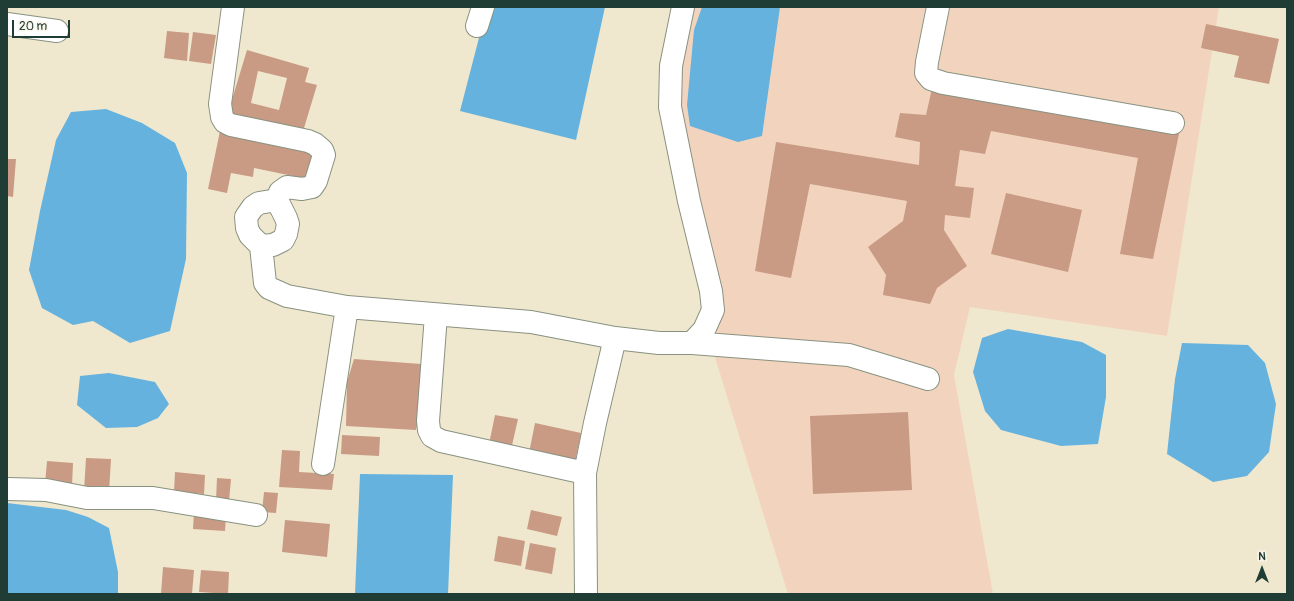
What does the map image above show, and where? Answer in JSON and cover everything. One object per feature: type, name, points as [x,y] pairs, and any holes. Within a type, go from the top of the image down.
[{"type":"street","points":[[232,7],[220,104],[222,117],[230,125],[308,141],[322,150],[324,155],[316,181],[312,187],[302,189],[287,187],[283,189],[277,200]]},
{"type":"street","points":[[683,7],[671,66],[670,107],[689,201],[711,291],[713,310],[704,330],[692,343]]},
{"type":"street","points":[[938,7],[927,62],[926,73],[931,79],[1173,124]]},
{"type":"street","points":[[7,24],[57,31]]},
{"type":"street","points":[[261,246],[273,245],[282,240],[286,234],[288,224],[277,200]]},
{"type":"street","points":[[277,200],[259,203],[253,207],[246,217],[247,228],[250,235],[261,246],[264,277],[269,288],[287,296],[346,307],[531,322],[615,338],[659,343],[692,343],[849,355],[928,380]]},
{"type":"street","points":[[323,464],[346,307]]},
{"type":"street","points":[[436,315],[428,421],[429,430],[432,436],[441,441],[586,473]]},
{"type":"street","points":[[586,594],[586,473],[595,423],[615,338]]},
{"type":"street","points":[[7,489],[46,490],[87,498],[153,498],[256,515]]},
{"type":"shaded area","points":[[694,7],[1219,7],[1167,336],[970,307],[954,375],[993,594],[788,594],[713,351],[674,101]]},
{"type":"water","points":[[487,7],[605,7],[576,140],[460,111]]},
{"type":"water","points":[[702,7],[780,7],[762,136],[738,142],[690,126],[687,105],[694,30]]},
{"type":"water","points":[[106,109],[142,123],[175,143],[187,173],[186,259],[170,331],[130,343],[93,321],[73,325],[42,308],[29,270],[40,211],[56,140],[71,112]]},
{"type":"water","points":[[1008,329],[1082,342],[1106,355],[1106,397],[1098,444],[1061,446],[1001,430],[985,411],[973,372],[982,338]]},
{"type":"water","points":[[1182,343],[1248,345],[1265,363],[1276,404],[1269,452],[1247,476],[1213,482],[1167,454],[1175,379]]},
{"type":"water","points":[[109,373],[155,382],[169,404],[158,418],[137,427],[106,428],[77,405],[80,376]]},
{"type":"water","points":[[360,474],[453,475],[448,594],[355,594]]},
{"type":"water","points":[[7,503],[66,510],[88,517],[109,528],[118,572],[118,594],[7,594]]},
{"type":"building","points":[[1206,24],[1279,39],[1269,84],[1234,77],[1239,56],[1201,48]]},
{"type":"building","points":[[167,31],[189,33],[187,61],[164,58]]},
{"type":"building","points":[[193,32],[216,35],[211,64],[189,61]]},
{"type":"building","points":[[247,50],[309,68],[305,82],[317,85],[301,138],[227,116]],"holes":[[[258,71],[287,78],[279,110],[251,103]]]},
{"type":"building","points":[[933,84],[1180,129],[1153,259],[1120,254],[1138,158],[991,131],[985,154],[960,150],[955,186],[974,188],[970,218],[945,215],[944,230],[967,266],[937,288],[930,304],[883,295],[886,275],[868,247],[903,221],[907,201],[810,184],[791,278],[755,271],[776,142],[919,165],[920,142],[895,137],[900,113],[926,115]]},
{"type":"building","points":[[220,131],[317,152],[310,186],[292,182],[293,176],[254,168],[253,177],[231,173],[227,193],[208,189]]},
{"type":"building","points":[[7,159],[16,159],[13,197],[7,196]]},
{"type":"building","points":[[1006,193],[1082,210],[1068,272],[991,254]]},
{"type":"building","points":[[354,359],[421,364],[420,411],[416,430],[346,426],[347,382]]},
{"type":"building","points":[[908,412],[912,490],[813,494],[810,416]]},
{"type":"building","points":[[495,415],[518,419],[510,454],[488,449]]},
{"type":"building","points":[[535,423],[581,433],[574,467],[528,458]]},
{"type":"building","points":[[342,435],[380,437],[379,456],[341,454]]},
{"type":"building","points":[[282,450],[300,451],[299,472],[334,474],[332,490],[279,487]]},
{"type":"building","points":[[86,458],[111,459],[109,492],[84,491]]},
{"type":"building","points":[[47,461],[73,463],[72,486],[45,484]]},
{"type":"building","points":[[175,472],[205,475],[204,494],[174,492]]},
{"type":"building","points":[[217,478],[231,479],[229,501],[216,500]]},
{"type":"building","points":[[264,492],[278,493],[276,513],[262,512]]},
{"type":"building","points":[[531,510],[562,517],[557,536],[527,529]]},
{"type":"building","points":[[194,513],[226,516],[225,531],[193,529]]},
{"type":"building","points":[[285,520],[330,524],[327,557],[282,552]]},
{"type":"building","points":[[498,536],[525,541],[521,566],[494,561]]},
{"type":"building","points":[[530,543],[556,548],[552,574],[525,569]]},
{"type":"building","points":[[163,567],[194,570],[192,594],[161,594]]},
{"type":"building","points":[[201,570],[229,572],[228,594],[199,592]]}]
